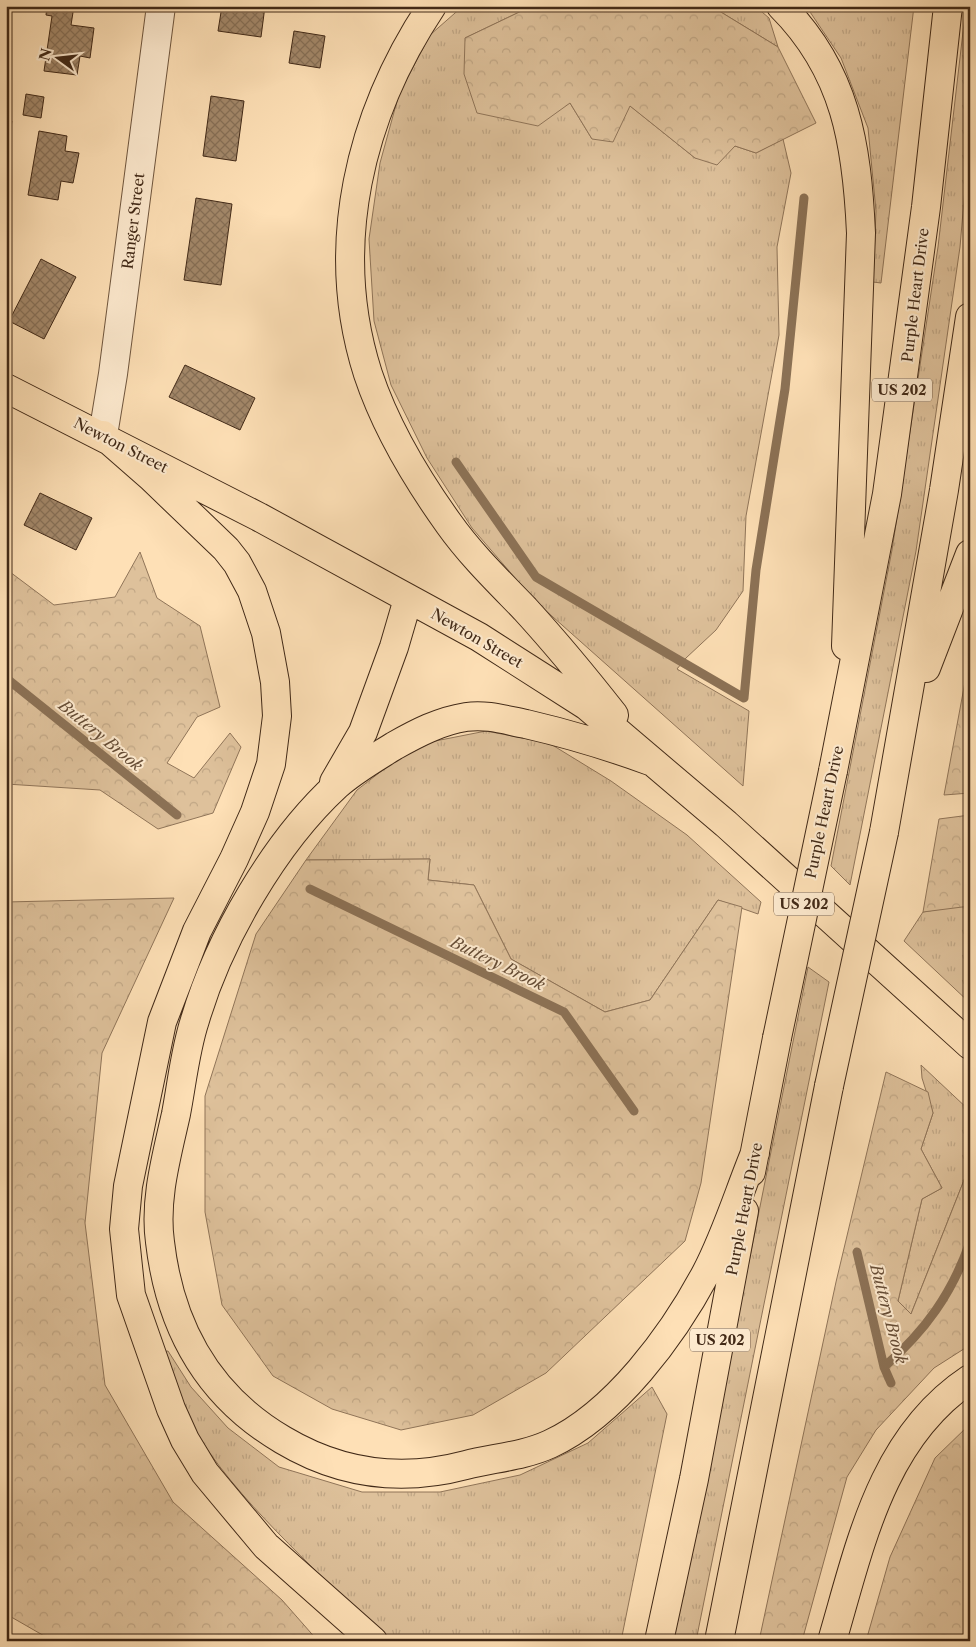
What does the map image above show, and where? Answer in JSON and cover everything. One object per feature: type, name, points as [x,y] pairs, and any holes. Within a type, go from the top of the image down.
[{"type":"main road","points":[[432,6],[408,42],[388,82],[370,127],[358,176],[352,224],[351,274],[357,324],[368,373],[390,426],[418,477],[450,525],[486,568],[562,650],[650,761]]},
{"type":"main road","points":[[781,6],[795,20],[818,50],[836,84],[848,118],[859,193],[860,241],[846,589],[846,705]]},
{"type":"main road","name":"Purple Heart Drive","points":[[659,1641],[694,1480],[777,1038],[877,552],[898,419],[933,148],[948,6]]},
{"type":"main road","points":[[719,1641],[829,1086],[884,832],[942,499],[970,317]]},
{"type":"main road","name":"Newton Street","points":[[6,388],[259,517],[479,637],[587,706],[726,824],[970,1045]]},
{"type":"main road","points":[[103,436],[151,477],[226,549],[237,562],[252,591],[262,619],[272,664],[276,700],[274,747],[261,797],[243,842],[189,949],[170,997],[155,1049],[131,1165],[125,1208],[125,1251],[131,1295],[164,1392],[185,1440],[205,1473],[266,1546],[373,1641]]},
{"type":"main road","points":[[902,728],[970,554]]},
{"type":"main road","points":[[408,599],[394,647],[363,732],[326,796],[266,871],[246,904],[215,968],[189,1039],[160,1193],[158,1224],[162,1258],[183,1328],[197,1357],[214,1383],[246,1415],[270,1432],[312,1456],[343,1467],[379,1473],[412,1474],[450,1470],[549,1445],[577,1428],[606,1405],[630,1380],[665,1337],[707,1271],[755,1153]]},
{"type":"main road","points":[[326,796],[354,772],[412,736],[444,723],[480,716],[495,717],[566,733],[650,761]]},
{"type":"main road","points":[[832,1641],[859,1543],[888,1474],[906,1443],[928,1415],[970,1379]]},
{"type":"street","name":"Ranger Street","points":[[103,436],[117,344],[160,6]]},
{"type":"green space","points":[[463,6],[532,6],[465,38],[570,103],[592,139],[629,105],[695,158],[735,146],[756,153],[783,139],[791,173],[777,247],[779,335],[746,516],[743,591],[716,630],[677,669],[749,711],[743,786],[535,601],[472,528],[427,458],[391,385],[374,321],[369,239],[380,163],[399,94],[430,35]]},
{"type":"green space","points":[[532,6],[711,6],[778,47],[816,123],[756,153],[735,146],[717,165],[695,158],[630,106],[613,142],[592,139],[570,103],[538,126],[477,113],[464,74],[465,38]]},
{"type":"green space","points":[[711,6],[755,6],[769,18],[778,47]]},
{"type":"green space","points":[[806,6],[914,6],[881,283],[873,282],[876,211],[868,128],[841,58]]},
{"type":"green space","points":[[966,6],[970,6],[970,130],[960,247],[916,551],[850,885],[831,866],[892,550],[938,247]]},
{"type":"green space","points":[[140,552],[157,598],[200,626],[220,707],[197,717],[167,763],[194,778],[230,733],[241,747],[213,813],[158,829],[100,790],[6,784],[6,569],[54,605],[115,597]]},
{"type":"green space","points":[[970,622],[970,655],[965,634]]},
{"type":"green space","points":[[970,655],[970,793],[944,795]]},
{"type":"green space","points":[[486,731],[549,743],[611,781],[687,835],[761,902],[758,914],[718,900],[650,1000],[605,1012],[511,959],[474,885],[428,880],[430,859],[306,860],[357,790],[415,745]]},
{"type":"green space","points":[[970,815],[970,906],[923,912],[939,819]]},
{"type":"green space","points":[[430,859],[428,880],[474,885],[511,959],[605,1012],[650,1000],[718,900],[742,907],[701,1183],[685,1241],[546,1373],[473,1415],[401,1430],[332,1409],[273,1376],[222,1305],[205,1212],[205,1096],[256,934],[306,860]]},
{"type":"green space","points":[[174,898],[102,1053],[85,1223],[105,1385],[173,1502],[282,1600],[318,1641],[53,1641],[6,1614],[6,902]]},
{"type":"green space","points":[[964,905],[970,906],[970,1003],[904,941],[923,912]]},
{"type":"green space","points":[[808,967],[829,982],[696,1641],[673,1641]]},
{"type":"green space","points":[[921,1065],[970,1111],[970,1165],[911,1314],[898,1301],[922,1199],[942,1188],[921,1149],[933,1113],[922,1078]]},
{"type":"green space","points":[[886,1072],[928,1092],[933,1113],[921,1149],[942,1188],[922,1199],[898,1301],[911,1314],[970,1165],[970,1345],[934,1368],[876,1430],[847,1477],[802,1641],[759,1641],[836,1282]]},
{"type":"green space","points":[[168,1351],[191,1387],[228,1428],[279,1467],[362,1492],[440,1492],[520,1475],[588,1443],[652,1387],[667,1414],[621,1641],[384,1641],[265,1519],[220,1467],[200,1439],[183,1408],[159,1352]]},
{"type":"green space","points":[[970,1424],[970,1641],[866,1641],[890,1557],[935,1458]]},
{"type":"building","points":[[47,6],[74,6],[71,25],[94,28],[90,58],[80,56],[77,75],[44,71],[52,16],[46,15]]},
{"type":"building","points":[[222,6],[265,6],[261,37],[218,31]]},
{"type":"building","points":[[294,31],[325,36],[320,68],[289,63]]},
{"type":"building","points":[[26,94],[44,97],[41,118],[23,115]]},
{"type":"building","points":[[211,96],[244,101],[236,161],[203,156]]},
{"type":"building","points":[[6,120],[12,121],[8,145],[6,145]]},
{"type":"building","points":[[39,131],[67,136],[65,151],[79,153],[73,183],[61,181],[58,200],[28,195]]},
{"type":"building","points":[[196,198],[232,204],[221,285],[184,280]]},
{"type":"building","points":[[41,259],[76,277],[44,339],[9,321]]},
{"type":"building","points":[[185,365],[255,398],[240,430],[169,397]]},
{"type":"building","points":[[40,493],[92,518],[76,550],[24,525]]},
{"type":"waterway","points":[[456,462],[536,577],[744,698],[756,570],[785,389],[804,198]]},
{"type":"waterway","name":"Buttery Brook","points":[[6,678],[177,815]]},
{"type":"waterway","name":"Buttery Brook","points":[[310,889],[564,1012],[634,1111]]},
{"type":"waterway","points":[[884,1367],[912,1340],[936,1310],[955,1278],[970,1242]]},
{"type":"waterway","name":"Buttery Brook","points":[[857,1252],[884,1367],[891,1383]]},
{"type":"waterway","name":"Buttery Brook","points":[[969,1442],[970,1447]]}]
